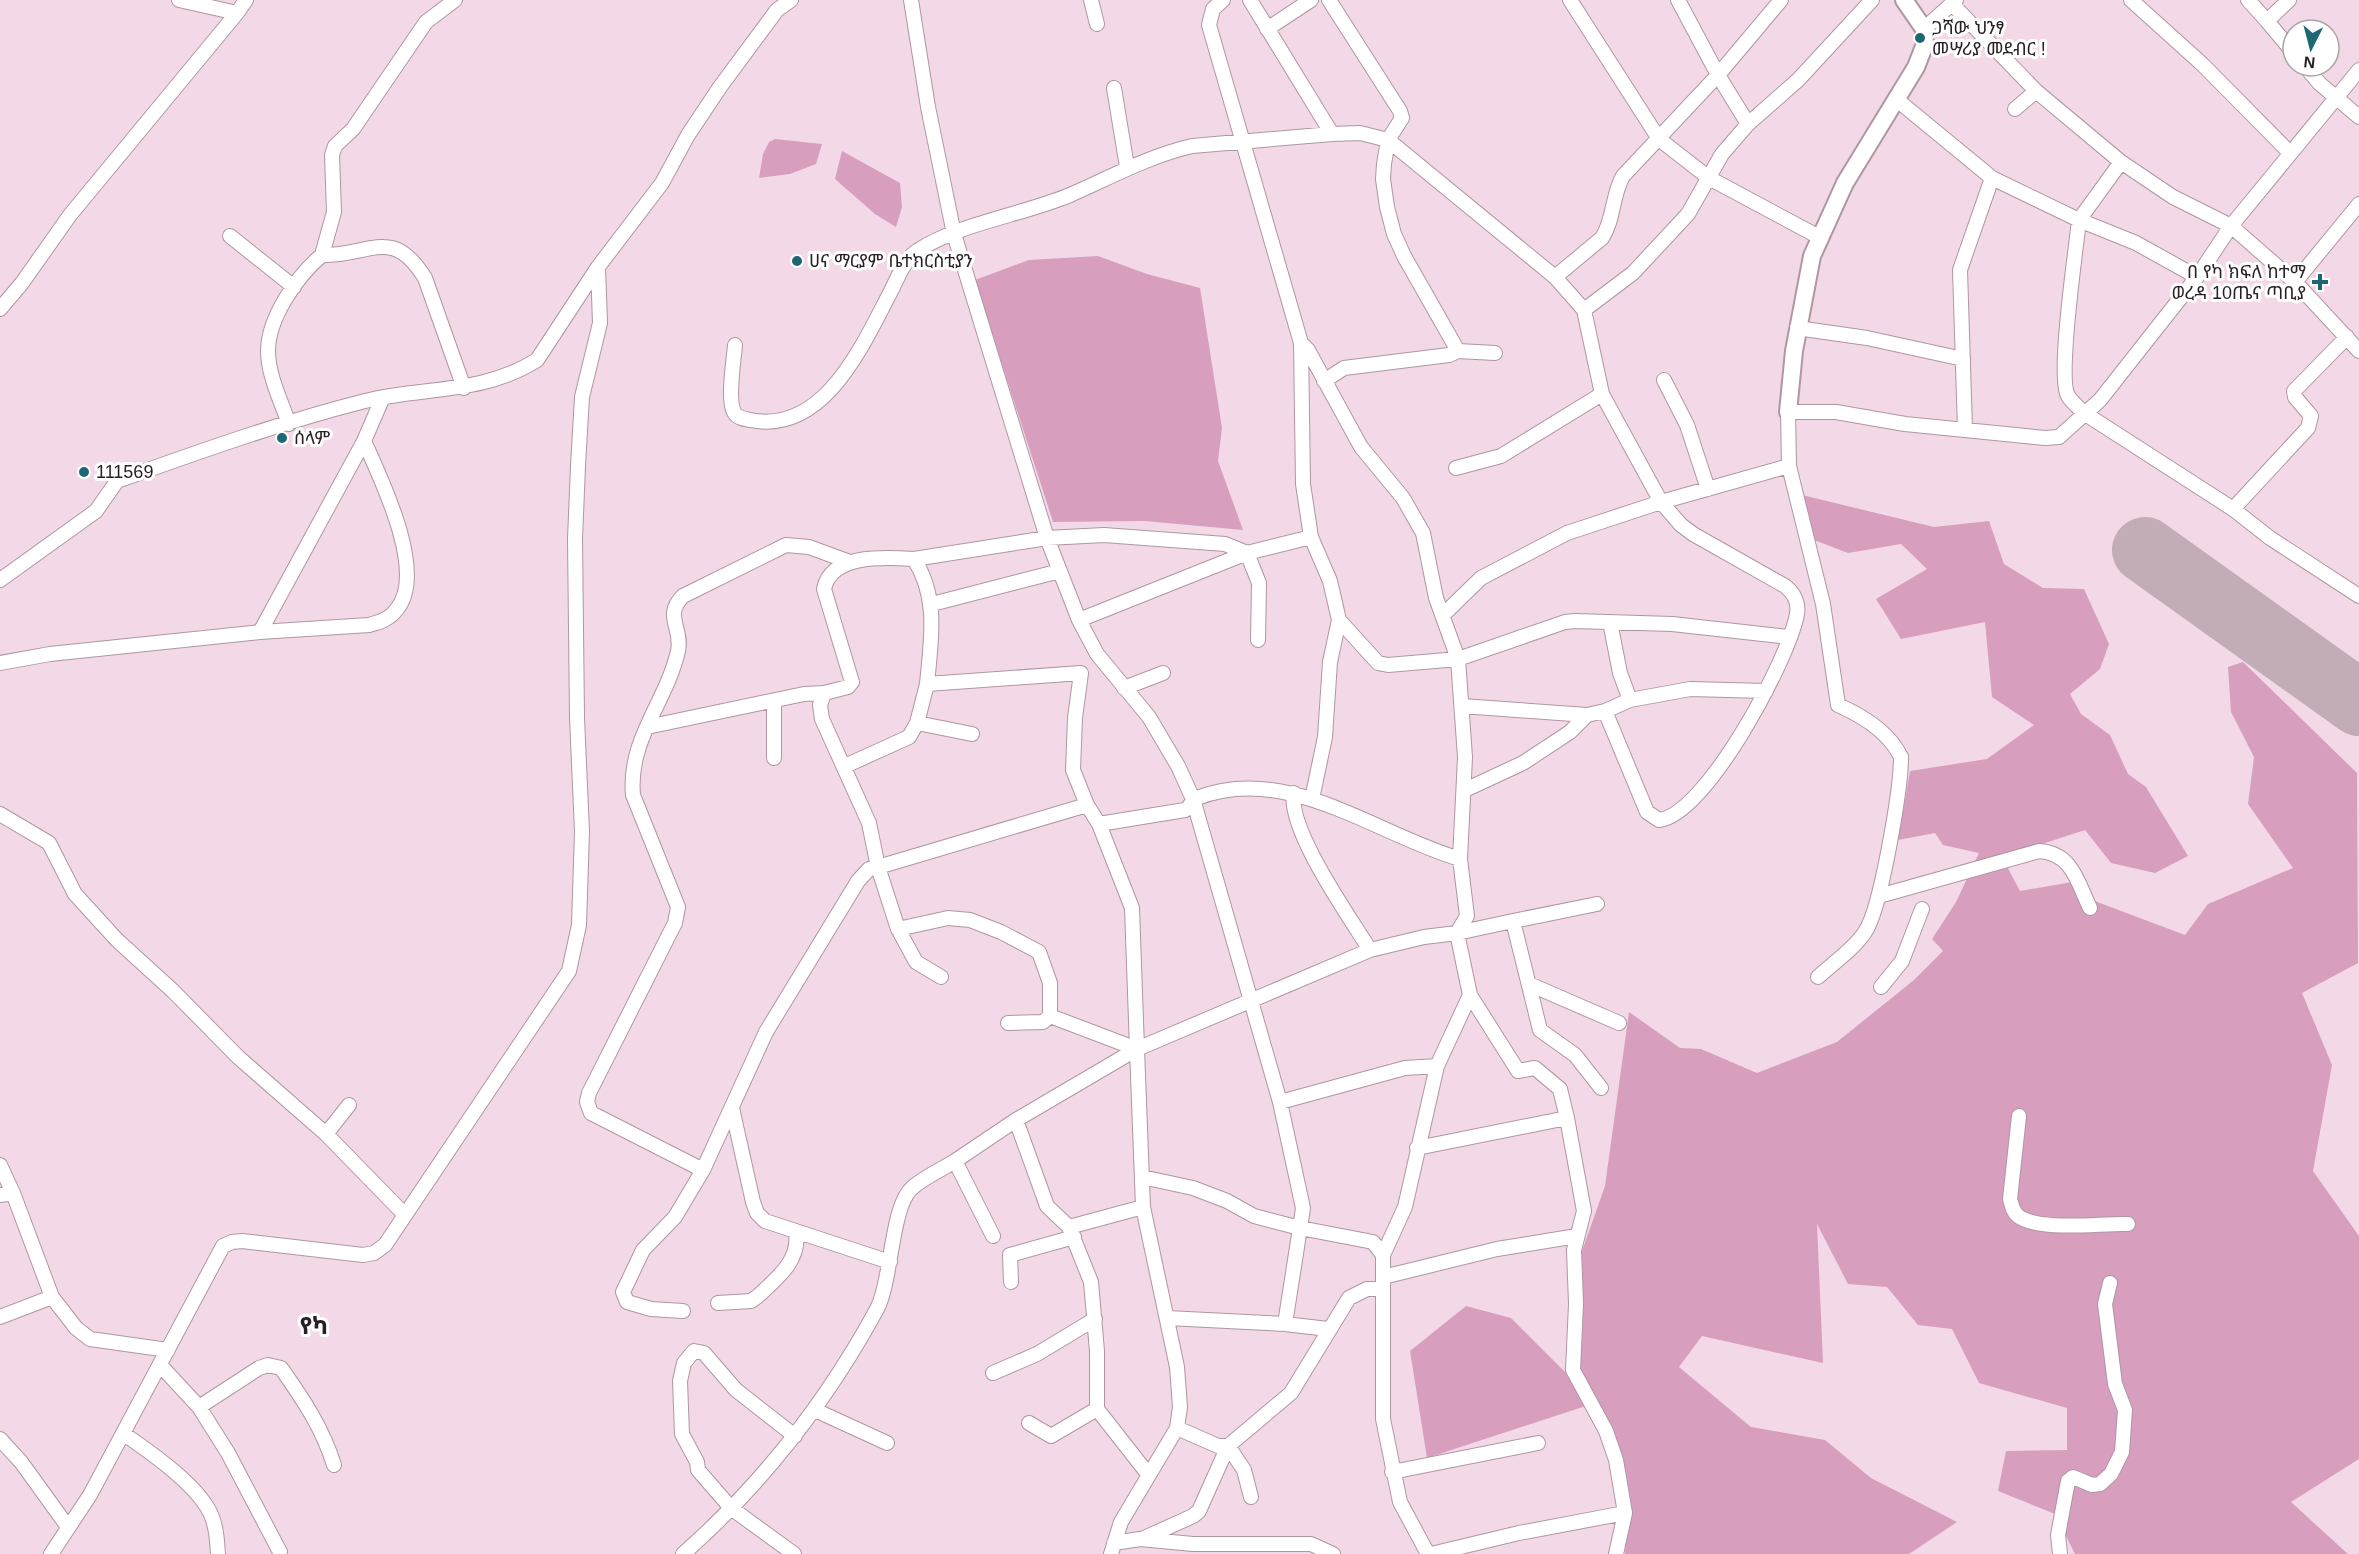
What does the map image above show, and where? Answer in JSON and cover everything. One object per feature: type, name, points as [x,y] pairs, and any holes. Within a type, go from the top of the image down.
[{"type":"main road","points":[[1788,412],[1797,328],[1812,256],[1845,183],[1916,68],[1925,44],[1924,29],[1904,0]]},
{"type":"street","points":[[179,0],[237,13]]},
{"type":"street","points":[[0,309],[22,283],[70,215],[246,0]]},
{"type":"street","points":[[289,424],[268,352],[270,333],[294,287],[322,255],[334,212],[332,155],[335,146],[353,129],[426,22],[455,0]]},
{"type":"street","points":[[0,580],[96,511],[117,481],[289,424],[383,398],[464,388],[524,368],[537,360],[598,267],[662,183],[701,115],[775,5],[791,0]]},
{"type":"street","points":[[912,0],[928,107],[954,234],[1047,538],[1079,620],[1097,654],[1164,740],[1193,799],[1280,1102],[1303,1208],[1285,1324]]},
{"type":"street","points":[[1091,0],[1096,24]]},
{"type":"street","points":[[1223,0],[1213,9],[1209,25],[1301,343],[1303,484],[1311,537],[1330,581],[1339,620],[1330,662],[1325,737],[1312,799]]},
{"type":"street","points":[[1250,0],[1332,134]]},
{"type":"street","points":[[1267,29],[1311,0]]},
{"type":"street","points":[[1329,0],[1400,111],[1402,118],[1399,126],[1388,140],[1383,179],[1394,234],[1458,351]]},
{"type":"street","points":[[1570,0],[1659,139],[1709,178],[1821,238]]},
{"type":"street","points":[[1678,0],[1718,75],[1748,124]]},
{"type":"street","points":[[1584,310],[1633,273],[1688,214],[1722,154],[1748,124],[1798,80],[1872,0]]},
{"type":"street","points":[[2131,0],[2202,64],[2290,153]]},
{"type":"street","points":[[2248,0],[2281,38]]},
{"type":"street","points":[[2267,21],[2289,0]]},
{"type":"street","points":[[1555,277],[1602,238],[1607,231],[1619,183],[1718,75],[1778,1]]},
{"type":"street","points":[[1924,29],[1954,2],[2036,91],[2121,162],[2173,197],[2231,226],[2295,282],[2359,351]]},
{"type":"street","points":[[1818,977],[1865,933],[1879,896],[1895,807],[1901,757],[1889,738],[1854,712],[1838,705],[1823,604],[1789,466],[1788,412],[1836,412],[1905,424],[2045,438],[2059,437],[2100,400],[2197,277],[2231,226],[2359,70]]},
{"type":"street","points":[[2317,78],[2359,117]]},
{"type":"street","points":[[1114,88],[1127,167]]},
{"type":"street","points":[[2016,109],[2036,91]]},
{"type":"street","points":[[1896,99],[1992,178],[2079,220],[2136,243],[2197,277]]},
{"type":"street","points":[[735,345],[732,401],[734,412],[739,418],[781,421],[811,408],[842,377],[914,253],[954,234],[1069,195],[1127,167],[1192,146],[1360,133],[1388,140],[1555,277],[1584,310],[1602,394],[1661,502],[1681,525],[1692,534],[1792,591],[1797,613],[1766,691],[1725,760],[1671,817],[1663,820],[1647,812],[1605,711]]},
{"type":"street","points":[[2121,162],[2079,220],[2066,343],[2065,381],[2068,397],[2084,413],[2233,509],[2270,538],[2359,596]]},
{"type":"street","points":[[1965,430],[1960,270],[1992,178]]},
{"type":"street","points":[[2295,282],[2359,204]]},
{"type":"street","points":[[230,236],[294,287]]},
{"type":"street","points":[[322,255],[336,255],[390,245],[400,250],[419,268],[425,278],[464,388]]},
{"type":"street","points":[[51,1554],[90,1495],[162,1365],[223,1246],[232,1242],[242,1242],[363,1255],[374,1253],[385,1245],[564,978],[575,951],[579,925],[582,831],[577,718],[575,539],[582,397],[602,309],[598,267]]},
{"type":"street","points":[[1797,328],[1867,338],[1963,358]]},
{"type":"street","points":[[2233,509],[2308,428],[2311,416],[2295,397],[2294,391],[2347,337]]},
{"type":"street","points":[[1301,343],[1308,350],[1361,447],[1416,517],[1424,533],[1436,598],[1458,659],[1465,790],[1460,859],[1467,916],[1457,933],[1470,995],[1518,1071],[1534,1068],[1556,1084],[1567,1118],[1584,1211],[1574,1250],[1576,1304],[1572,1370],[1606,1431],[1616,1460],[1625,1513],[1616,1554]]},
{"type":"street","points":[[1324,381],[1344,368],[1449,355],[1458,351],[1495,353]]},
{"type":"street","points":[[1664,380],[1687,425],[1708,489]]},
{"type":"street","points":[[1456,468],[1501,456],[1602,394]]},
{"type":"street","points":[[260,632],[364,441],[383,398]]},
{"type":"street","points":[[0,663],[50,654],[260,632],[369,625],[386,620],[397,610],[404,598],[406,573],[402,536],[394,508],[364,441]]},
{"type":"street","points":[[1444,615],[1481,578],[1538,546],[1567,533],[1661,502],[1789,466]]},
{"type":"street","points":[[646,727],[848,687],[852,682],[825,589],[830,576],[850,562],[884,557],[914,559],[1047,538],[1104,534],[1225,544],[1247,553],[1259,584],[1258,640]]},
{"type":"street","points":[[1079,620],[1247,553],[1311,537]]},
{"type":"street","points":[[703,1170],[591,1113],[587,1102],[589,1093],[675,923],[678,907],[633,795],[634,757],[670,677],[679,648],[673,613],[674,604],[683,596],[786,545],[809,547],[850,562]]},
{"type":"street","points":[[845,766],[902,742],[909,737],[916,723],[927,684],[932,604],[926,581],[914,559]]},
{"type":"street","points":[[932,604],[1060,571]]},
{"type":"street","points":[[1339,620],[1378,663],[1388,665],[1458,659],[1565,622],[1672,624],[1789,637]]},
{"type":"street","points":[[1610,622],[1620,673],[1630,700]]},
{"type":"street","points":[[1097,654],[1081,673],[1075,718],[1073,770],[1087,805],[1099,824],[1132,908],[1143,1207],[1180,1388],[1177,1428],[1121,1522],[1112,1548]]},
{"type":"street","points":[[927,684],[1081,673]]},
{"type":"street","points":[[1124,688],[1163,673]]},
{"type":"street","points":[[1462,706],[1587,715],[1605,711],[1630,700],[1690,690],[1766,691]]},
{"type":"street","points":[[824,693],[820,705],[822,719],[869,823],[878,867],[898,928],[916,962],[941,976]]},
{"type":"street","points":[[774,701],[774,758]]},
{"type":"street","points":[[1465,790],[1523,763],[1570,732],[1587,715]]},
{"type":"street","points":[[916,723],[972,734]]},
{"type":"street","points":[[1099,824],[1185,810],[1193,799],[1222,790],[1255,788],[1294,793],[1312,799],[1431,850],[1460,859]]},
{"type":"street","points":[[1294,793],[1293,811],[1301,833],[1370,950]]},
{"type":"street","points":[[683,1311],[651,1309],[627,1302],[623,1292],[643,1250],[675,1217],[703,1170],[766,1032],[858,881],[869,869],[1087,805]]},
{"type":"street","points":[[0,814],[49,843],[71,889],[117,940],[173,991],[238,1058],[326,1134],[405,1215]]},
{"type":"street","points":[[1879,896],[2038,851],[2059,855],[2067,861],[2090,908]]},
{"type":"street","points":[[684,1554],[731,1508],[815,1410],[877,1308],[905,1197],[912,1188],[1016,1120],[1137,1049],[1370,950],[1424,937],[1457,933],[1597,904]]},
{"type":"street","points":[[1881,987],[1902,961],[1922,909]]},
{"type":"street","points":[[898,928],[958,918],[1001,932],[1039,952],[1046,966],[1050,983],[1050,1016],[1043,1022],[1008,1023]]},
{"type":"street","points":[[1513,921],[1540,1030],[1575,1055],[1601,1088]]},
{"type":"street","points":[[1529,984],[1619,1023]]},
{"type":"street","points":[[1470,995],[1437,1066],[1400,1221],[1383,1255],[1383,1419],[1392,1472],[1400,1502],[1429,1554],[1519,1533],[1625,1513]]},
{"type":"street","points":[[1050,1016],[1137,1049]]},
{"type":"street","points":[[1280,1102],[1405,1068],[1437,1066]]},
{"type":"street","points":[[326,1134],[349,1105]]},
{"type":"street","points":[[732,1108],[757,1214],[765,1221],[796,1233],[890,1262]]},
{"type":"street","points":[[2019,1116],[2010,1199],[2013,1210],[2019,1216],[2028,1221],[2060,1225],[2128,1224]]},
{"type":"street","points":[[1417,1148],[1567,1118]]},
{"type":"street","points":[[1016,1120],[1047,1206],[1072,1232],[1091,1282],[1095,1319],[1097,1409],[1148,1474]]},
{"type":"street","points":[[955,1161],[993,1236]]},
{"type":"street","points":[[0,1165],[6,1194],[52,1297],[76,1328],[90,1339],[168,1350]]},
{"type":"street","points":[[1142,1177],[1193,1188],[1227,1201],[1254,1216],[1300,1228],[1373,1242],[1383,1255]]},
{"type":"street","points":[[1011,1282],[1010,1255],[1143,1207]]},
{"type":"street","points":[[718,1303],[751,1300],[758,1296],[790,1262],[798,1243],[796,1233]]},
{"type":"street","points":[[1112,1548],[1140,1539],[1193,1516],[1199,1510],[1228,1446],[1291,1393],[1328,1329],[1349,1298],[1356,1293],[1497,1249],[1577,1236]]},
{"type":"street","points":[[2060,1554],[2058,1535],[2068,1481],[2073,1477],[2092,1485],[2100,1484],[2111,1474],[2122,1452],[2125,1410],[2115,1384],[2105,1304],[2110,1283]]},
{"type":"street","points":[[0,1317],[52,1297]]},
{"type":"street","points":[[1167,1318],[1285,1324],[1328,1329]]},
{"type":"street","points":[[993,1373],[1037,1354],[1095,1319]]},
{"type":"street","points":[[794,1554],[731,1508],[702,1478],[682,1434],[681,1371],[694,1351],[704,1353],[736,1390],[795,1436]]},
{"type":"street","points":[[162,1365],[199,1407],[228,1453],[280,1552]]},
{"type":"street","points":[[199,1407],[259,1368],[268,1365],[281,1368],[309,1408],[327,1442],[334,1465]]},
{"type":"street","points":[[1029,1423],[1051,1436],[1097,1409]]},
{"type":"street","points":[[815,1410],[888,1443]]},
{"type":"street","points":[[1177,1428],[1218,1446],[1228,1446]]},
{"type":"street","points":[[124,1434],[158,1457],[207,1507],[216,1530],[218,1554]]},
{"type":"street","points":[[0,1439],[21,1462],[68,1527]]},
{"type":"street","points":[[1392,1472],[1538,1443]]},
{"type":"street","points":[[1228,1446],[1244,1470],[1251,1497]]},
{"type":"street","points":[[1140,1539],[1192,1549],[1311,1544],[1333,1554]]},
{"type":"shaded area","points":[[775,139],[822,144],[816,164],[790,174],[759,178],[763,154],[769,142]]},
{"type":"shaded area","points":[[842,151],[900,183],[902,207],[896,227],[875,214],[835,179]]},
{"type":"shaded area","points":[[1098,256],[1147,274],[1200,288],[1222,428],[1218,461],[1243,530],[1145,521],[1053,522],[975,280],[1029,260]]},
{"type":"shaded area","points":[[1802,495],[1934,527],[1989,521],[2004,564],[2043,588],[2084,589],[2109,644],[2100,669],[2070,694],[2081,714],[2110,735],[2128,774],[2146,787],[2188,856],[2155,873],[2111,863],[2085,830],[2002,857],[2020,891],[2084,880],[2092,900],[2185,935],[2208,904],[2293,868],[2248,804],[2254,757],[2231,712],[2228,667],[2243,662],[2357,773],[2358,963],[2302,993],[2332,1065],[2313,1171],[2359,1236],[2359,1459],[2291,1502],[2348,1554],[2075,1554],[2055,1514],[1998,1491],[2006,1451],[2067,1450],[2067,1408],[1979,1383],[1952,1329],[1918,1325],[1887,1287],[1848,1284],[1817,1224],[1823,1363],[1702,1336],[1679,1367],[1751,1427],[1825,1440],[1871,1478],[1957,1522],[1909,1554],[1625,1554],[1628,1507],[1614,1431],[1598,1402],[1427,1458],[1410,1351],[1466,1306],[1511,1318],[1565,1372],[1572,1299],[1582,1251],[1605,1186],[1629,1012],[1680,1048],[1701,1049],[1757,1073],[1837,1042],[1914,980],[1943,951],[1932,939],[1956,902],[1979,853],[1943,845],[1935,833],[1898,840],[1910,771],[1987,759],[2034,725],[1992,697],[1985,622],[1901,639],[1876,599],[1927,569],[1901,544],[1848,553],[1814,540]]},
{"type":"runway","points":[[2145,550],[2359,703]]},
{"type":"place","name":"ጋሻው ህንፃ መሣሪያ መደብር !","points":[[1920,38]]},
{"type":"place","name":"ሀና ማርያም ቤተክርስቲያን","points":[[797,261]]},
{"type":"place","name":"በ የካ ክፍለ ከተማ ወረዳ 10ጤና ጣቢያ","points":[[2320,282]]},
{"type":"place","name":"ሰላም","points":[[282,438]]},
{"type":"place","name":"111569","points":[[84,472]]},
{"type":"district","name":"የካ","points":[[314,1326]]}]
